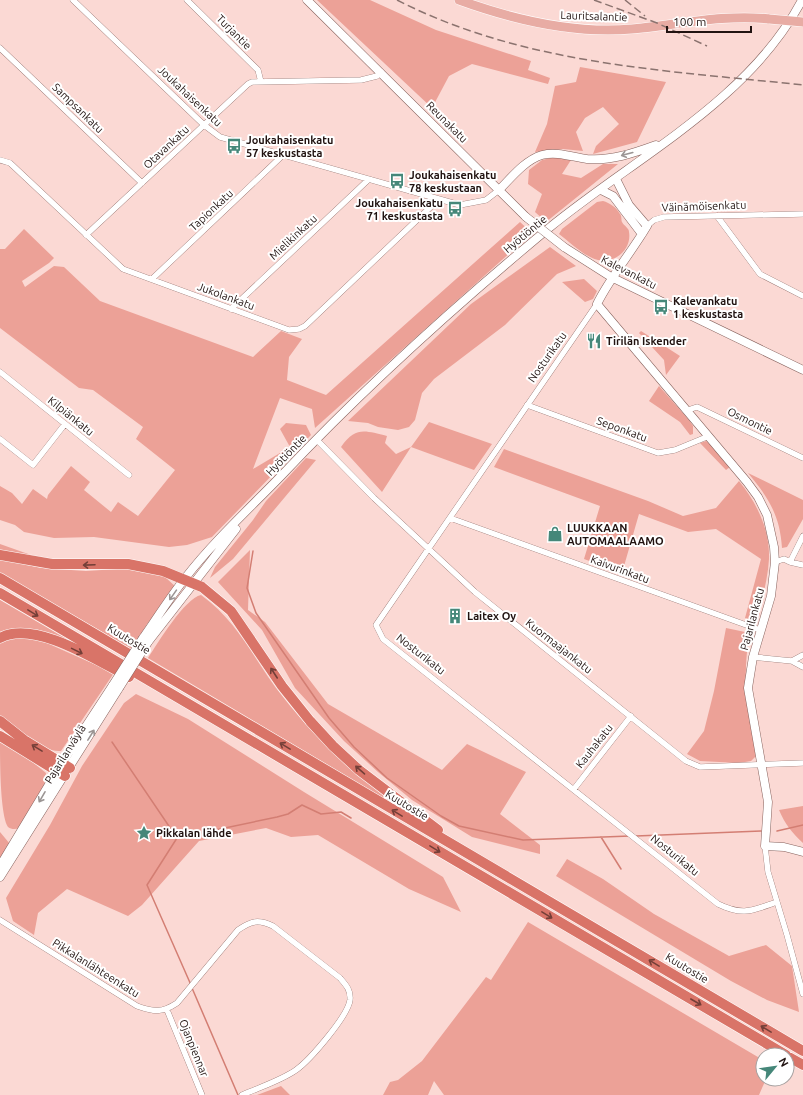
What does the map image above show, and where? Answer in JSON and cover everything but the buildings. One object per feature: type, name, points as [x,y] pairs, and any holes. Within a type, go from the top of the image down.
[{"type":"highway","points":[[0,554],[52,564],[128,564],[189,580],[202,587],[231,611],[282,686],[310,721],[359,770],[458,844],[565,911]]},
{"type":"highway","name":"Kuutostie","points":[[0,578],[801,1050]]},
{"type":"highway","points":[[0,593],[772,1047]]},
{"type":"highway","points":[[0,638],[6,635],[23,633],[44,637],[68,646],[133,679],[344,795]]},
{"type":"highway","points":[[0,721],[64,770]]},
{"type":"highway","points":[[0,736],[64,770]]},
{"type":"main road","name":"Reunakatu","points":[[308,0],[526,217],[575,255]]},
{"type":"main road","name":"Lauritsalantie","points":[[459,0],[484,9],[552,26],[608,30],[632,29],[725,17],[803,22]]},
{"type":"main road","name":"Hyötiöntie","points":[[146,640],[189,580],[265,493],[316,439],[392,364],[456,306],[554,224],[616,179],[712,105],[742,78],[774,41],[802,0]]},
{"type":"main road","points":[[499,190],[523,166],[541,156],[564,154],[588,159],[611,158],[626,155],[664,142]]},
{"type":"main road","points":[[611,277],[623,264],[647,226],[629,205],[616,179]]},
{"type":"main road","points":[[601,190],[613,196],[642,234]]},
{"type":"main road","name":"Kalevankatu","points":[[575,255],[611,277],[803,370]]},
{"type":"main road","name":"Nosturikatu","points":[[597,304],[611,277]]},
{"type":"main road","name":"Pajarilankatu","points":[[597,304],[688,410],[747,482],[761,503],[772,531],[775,562],[771,596],[753,657],[748,688],[768,802],[765,846]]},
{"type":"main road","name":"Pajarilanväylä","points":[[0,877],[64,770],[146,640]]},
{"type":"main road","name":"Pajarilanväylä","points":[[0,866],[64,770]]},
{"type":"main road","points":[[765,846],[784,847],[803,852]]},
{"type":"street","name":"Joukahaisenkatu","points":[[73,0],[204,125],[220,137],[460,205],[472,204],[490,198],[499,190]]},
{"type":"street","name":"Turjantie","points":[[187,0],[258,70],[261,82]]},
{"type":"street","name":"Sampsankatu","points":[[0,48],[142,183]]},
{"type":"street","name":"Otavankatu","points":[[86,235],[248,84],[252,82],[361,80],[377,76],[381,72]]},
{"type":"street","name":"Tapionkatu","points":[[152,279],[284,155]]},
{"type":"street","name":"Jukolankatu","points":[[0,160],[10,163],[123,270],[152,279],[290,330],[299,329],[305,326],[438,200]]},
{"type":"street","name":"Mielikinkatu","points":[[232,308],[368,180]]},
{"type":"street","name":"Väinämöisenkatu","points":[[647,226],[654,220],[664,217],[803,214]]},
{"type":"street","points":[[717,216],[760,274],[803,296]]},
{"type":"street","name":"Nosturikatu","points":[[597,304],[376,625],[383,638],[718,904],[733,911],[742,912],[753,911],[777,902]]},
{"type":"street","name":"Kilpiänkatu","points":[[0,372],[129,475]]},
{"type":"street","name":"Seponkatu","points":[[527,405],[658,453],[675,450],[709,436]]},
{"type":"street","name":"Osmontie","points":[[688,410],[697,407],[803,458]]},
{"type":"street","points":[[0,439],[33,465],[66,424]]},
{"type":"street","name":"Kuormaajankatu","points":[[316,439],[374,498],[475,592],[692,764],[700,767],[803,763]]},
{"type":"street","name":"Kaivurinkatu","points":[[450,518],[760,630]]},
{"type":"street","points":[[790,562],[803,536]]},
{"type":"street","points":[[775,562],[784,559],[803,565]]},
{"type":"street","points":[[792,661],[803,655]]},
{"type":"street","points":[[753,657],[792,661],[803,667]]},
{"type":"street","name":"Kauhakatu","points":[[574,789],[631,716]]},
{"type":"street","name":"Pajarilankatu","points":[[765,846],[768,872],[803,994]]},
{"type":"street","name":"Pikkalanlähteenkatu","points":[[0,920],[137,1006],[157,1011],[167,1010]]},
{"type":"street","points":[[167,1010],[177,1003],[238,930],[249,922],[263,922],[273,926],[340,978],[349,989],[350,999],[347,1010],[306,1062],[284,1078],[242,1095]]},
{"type":"street","name":"Ojanpiennar","points":[[167,1010],[202,1095]]},
{"type":"shaded area","points":[[317,0],[370,0],[436,30],[531,61],[528,70],[550,78],[548,84],[472,64],[449,76],[432,108]]},
{"type":"shaded area","points":[[580,67],[666,82],[637,142],[593,154],[596,146],[619,124],[603,107],[585,118],[576,132],[583,151],[563,149],[535,152],[547,124],[555,86],[576,82]]},
{"type":"shaded area","points":[[554,157],[571,160],[562,174],[581,178],[603,164],[618,164],[546,222],[535,212],[542,194],[528,184],[529,170],[542,160]]},
{"type":"shaded area","points":[[603,201],[613,206],[621,216],[622,222],[629,231],[628,244],[621,254],[610,260],[604,261],[587,256],[559,234],[562,229],[597,202]]},
{"type":"shaded area","points":[[520,222],[532,233],[315,428],[312,409],[280,398],[253,469],[290,447],[280,429],[286,423],[306,425],[311,435],[212,537],[187,545],[169,547],[94,537],[54,538],[24,532],[15,525],[0,520],[0,486],[12,493],[22,504],[33,489],[47,499],[48,495],[71,466],[90,482],[84,490],[111,512],[118,502],[138,516],[175,470],[136,439],[143,427],[93,390],[79,388],[0,328],[0,249],[5,249],[24,229],[54,258],[22,281],[25,287],[54,266],[64,267],[100,301],[253,357],[281,331],[302,339],[289,357],[287,380],[326,395]]},
{"type":"shaded area","points":[[550,247],[576,266],[557,274],[505,325],[434,379],[422,393],[415,420],[409,427],[398,430],[378,427],[368,423],[348,421],[471,304]]},
{"type":"shaded area","points":[[584,279],[597,291],[593,299],[585,302],[562,282]]},
{"type":"shaded area","points":[[641,331],[680,356],[666,375],[664,360],[639,333]]},
{"type":"shaded area","points":[[659,386],[689,420],[693,426],[693,434],[690,435],[680,422],[649,401]]},
{"type":"shaded area","points":[[429,422],[492,444],[474,470],[411,447]]},
{"type":"shaded area","points":[[367,432],[387,436],[385,443],[396,454],[411,447],[382,492],[341,447],[346,440],[356,433]]},
{"type":"shaded area","points":[[706,441],[730,467],[726,470],[700,443]]},
{"type":"shaded area","points":[[504,449],[648,501],[683,516],[716,508],[739,481],[757,508],[765,527],[769,548],[766,581],[759,617],[751,621],[745,618],[761,559],[716,529],[688,532],[639,514],[622,573],[584,559],[600,506],[494,467]]},
{"type":"shaded area","points":[[306,458],[316,460],[233,559],[210,578],[215,567],[253,520],[266,501]]},
{"type":"shaded area","points":[[748,473],[803,500],[803,519],[787,547],[782,548],[779,526],[772,508],[762,491]]},
{"type":"shaded area","points":[[0,544],[31,555],[69,562],[36,559],[0,551]]},
{"type":"shaded area","points":[[250,550],[248,610],[265,622],[328,704],[442,770],[467,744],[526,772],[500,814],[540,845],[540,854],[472,837],[412,800],[344,741],[295,688],[262,630],[218,582]]},
{"type":"shaded area","points":[[0,559],[41,568],[86,571],[133,568],[165,577],[176,587],[147,624],[132,649],[0,573]]},
{"type":"shaded area","points":[[201,595],[215,606],[236,630],[283,697],[308,727],[350,768],[395,805],[148,658],[187,604],[194,598]]},
{"type":"shaded area","points":[[0,600],[94,655],[53,637],[0,634]]},
{"type":"shaded area","points":[[726,628],[750,633],[747,649],[746,680],[748,710],[757,755],[751,761],[739,763],[700,761],[687,754],[704,731],[714,691]]},
{"type":"shaded area","points":[[30,637],[114,673],[61,751],[54,751],[38,744],[0,717],[0,642],[11,638]]},
{"type":"shaded area","points":[[136,694],[188,719],[443,877],[461,912],[409,889],[318,835],[291,837],[266,828],[199,841],[142,905],[128,916],[67,889],[38,913],[34,935],[13,921],[6,898],[50,825],[82,766],[124,703]]},
{"type":"shaded area","points":[[0,741],[30,760],[46,773],[44,788],[20,828],[17,829],[8,827],[3,811]]},
{"type":"shaded area","points":[[803,806],[803,843],[789,828],[779,810]]},
{"type":"shaded area","points":[[0,832],[10,844],[0,861]]},
{"type":"shaded area","points":[[567,859],[603,879],[654,914],[729,956],[766,945],[792,966],[799,1012],[767,1000],[731,981],[556,876]]},
{"type":"shaded area","points":[[528,922],[755,1055],[755,1087],[762,1087],[759,1095],[444,1095],[434,1081],[428,1095],[383,1095],[390,1082],[398,1080],[422,1061],[486,977],[491,980]]},
{"type":"shaded area","points":[[281,1086],[290,1095],[257,1095]]},
{"type":"waterway","points":[[253,551],[247,588],[256,613],[329,718],[354,747],[387,778],[441,816],[459,826],[523,840],[630,836]]},
{"type":"waterway","points":[[112,742],[177,838]]},
{"type":"waterway","points":[[191,985],[147,885],[177,838],[277,817],[288,814],[302,805],[321,814],[341,812],[351,818]]},
{"type":"waterway","points":[[777,831],[803,825]]},
{"type":"waterway","points":[[636,836],[761,831]]},
{"type":"waterway","points":[[601,837],[621,869]]},
{"type":"waterway","points":[[192,988],[238,1095]]},
{"type":"railway","points":[[397,0],[445,22],[494,39],[545,52],[647,69],[803,85]]},
{"type":"railway","points":[[594,0],[657,23],[707,46]]},
{"type":"railway","points":[[625,0],[645,16]]},
{"type":"place","name":"Joukahaisenkatu 57 keskustasta","points":[[234,146]]},
{"type":"place","name":"Joukahaisenkatu 78 keskustaan","points":[[397,181]]},
{"type":"place","name":"Joukahaisenkatu 71 keskustasta","points":[[455,209]]},
{"type":"place","name":"Kalevankatu 1 keskustasta","points":[[661,307]]},
{"type":"place","name":"Tirilän Iskender","points":[[594,341]]},
{"type":"place","name":"LUUKKAAN AUTOMAALAAMO","points":[[555,534]]},
{"type":"place","name":"Laitex Oy","points":[[455,616]]},
{"type":"place","name":"Pikkalan lähde","points":[[144,833]]}]
